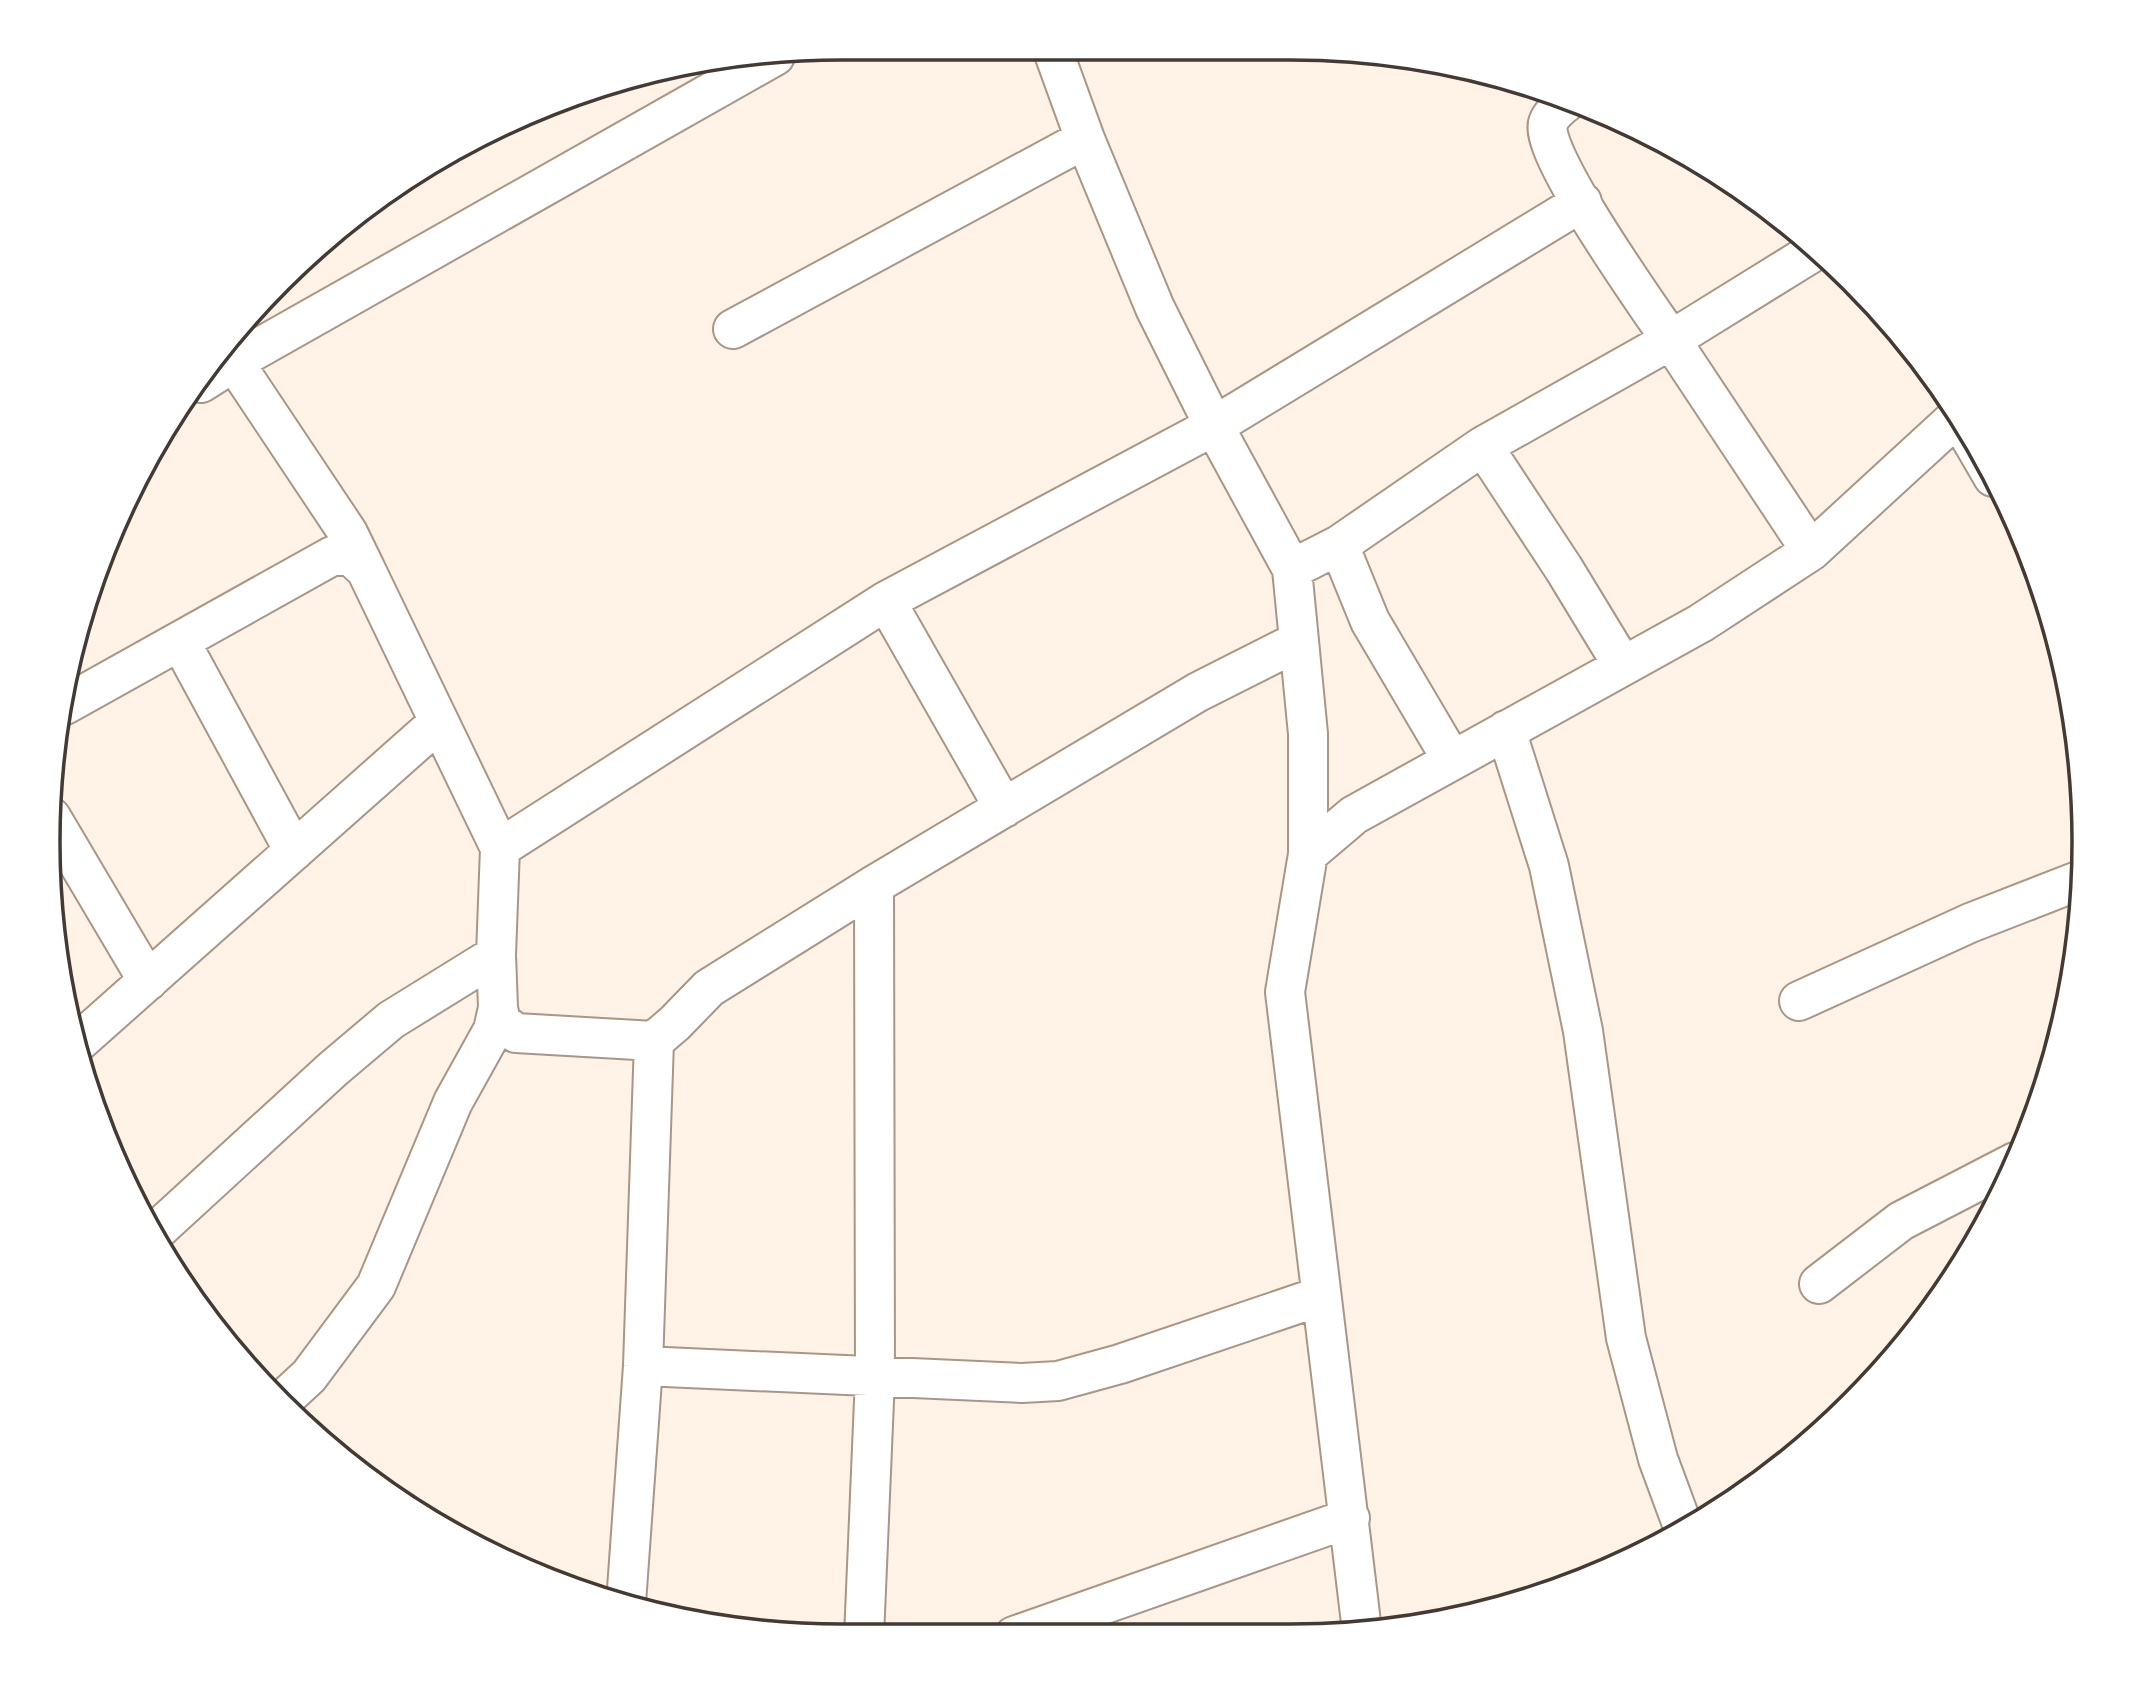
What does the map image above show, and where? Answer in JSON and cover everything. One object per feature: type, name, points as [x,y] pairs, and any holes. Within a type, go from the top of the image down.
[{"type":"street","points":[[1056,60],[1085,139],[1155,308],[1214,426],[1292,569],[1308,734],[1308,853],[1285,992],[1361,1621]]},
{"type":"street","points":[[760,64],[230,356],[348,533],[500,848],[496,955],[501,1022],[516,1033],[654,1041],[676,1023],[709,988],[874,885],[1198,692],[1300,641]]},
{"type":"street","points":[[1559,107],[1547,124],[1548,142],[1599,234],[1811,551]]},
{"type":"street","points":[[733,329],[1085,139]]},
{"type":"street","points":[[500,848],[886,601],[1214,426],[1581,202]]},
{"type":"street","points":[[1292,569],[1339,545],[1483,446],[1671,340],[1808,255]]},
{"type":"street","points":[[1308,853],[1354,815],[1701,623],[1811,551],[1951,423]]},
{"type":"street","points":[[1483,446],[1564,569],[1623,666]]},
{"type":"street","points":[[1339,545],[1370,621],[1452,760]]},
{"type":"street","points":[[73,701],[332,556],[351,556],[366,570]]},
{"type":"street","points":[[886,601],[1004,808]]},
{"type":"street","points":[[180,641],[294,851]]},
{"type":"street","points":[[84,1037],[439,722]]},
{"type":"street","points":[[1506,730],[1549,866],[1583,1031],[1626,1338],[1658,1459],[1681,1520]]},
{"type":"street","points":[[60,833],[148,981]]},
{"type":"street","points":[[1799,1001],[1970,923],[2071,883]]},
{"type":"street","points":[[865,1624],[875,1377],[874,885]]},
{"type":"street","points":[[161,1228],[332,1069],[391,1020],[496,955]]},
{"type":"street","points":[[289,1395],[309,1377],[376,1286],[453,1102],[493,1030],[498,1008]]},
{"type":"street","points":[[627,1594],[643,1366],[654,1041]]},
{"type":"street","points":[[1819,1284],[1901,1221],[2000,1170]]},
{"type":"street","points":[[643,1366],[1022,1383],[1058,1381],[1120,1364],[1321,1296]]},
{"type":"street","points":[[1048,1624],[1350,1518]]}]
